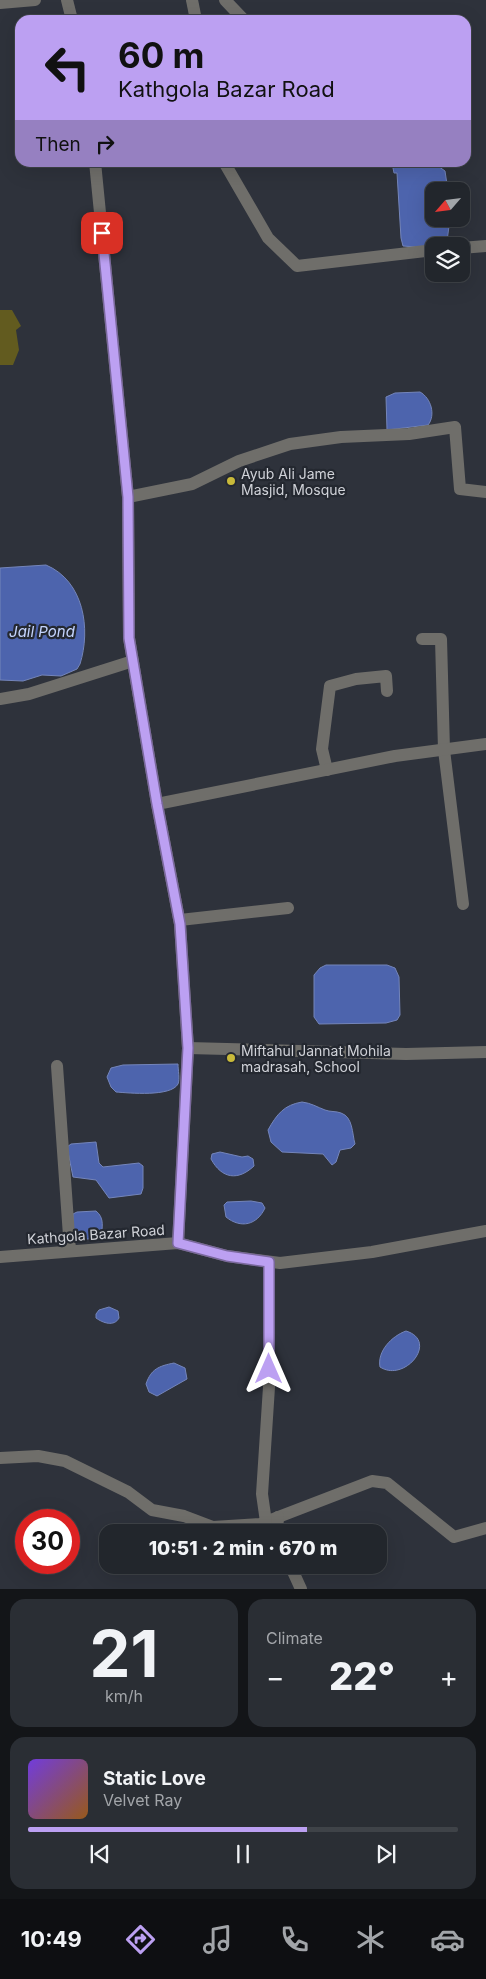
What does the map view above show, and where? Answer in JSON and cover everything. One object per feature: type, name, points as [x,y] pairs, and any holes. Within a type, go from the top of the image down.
[{"type":"street","points":[[0,3],[35,0]]},
{"type":"street","points":[[67,0],[71,15]]},
{"type":"street","points":[[192,0],[195,15]]},
{"type":"street","points":[[225,0],[239,15]]},
{"type":"street","points":[[95,167],[128,497],[129,638],[157,804],[180,920],[188,1048],[178,1243]]},
{"type":"street","points":[[227,167],[268,238],[297,266],[425,251]]},
{"type":"street","points":[[470,247],[486,246]]},
{"type":"street","points":[[128,497],[192,484],[239,462],[290,444],[341,437],[409,434],[455,427],[460,488],[486,492]]},
{"type":"street","points":[[422,639],[441,639],[444,750],[463,904]]},
{"type":"street","points":[[0,699],[29,694],[133,661]]},
{"type":"street","points":[[327,770],[322,749],[330,686],[338,682],[386,676],[387,691]]},
{"type":"street","points":[[157,804],[395,756],[486,744]]},
{"type":"street","points":[[180,920],[288,908]]},
{"type":"street","points":[[188,1048],[406,1054],[486,1052]]},
{"type":"street","points":[[57,1066],[70,1250]]},
{"type":"street","name":"Kathgola Bazar Road","points":[[0,1257],[178,1243],[227,1256],[280,1263],[372,1252],[486,1231]]},
{"type":"street","points":[[266,1522],[262,1494],[269,1386],[269,1262]]},
{"type":"street","points":[[0,1458],[38,1456],[65,1461],[128,1492],[152,1510],[184,1516],[213,1527],[260,1524],[372,1481],[388,1483],[454,1537],[486,1528]]},
{"type":"street","points":[[278,1517],[278,1524]]},
{"type":"street","points":[[294,1574],[301,1589]]},
{"type":"shaded area","points":[[0,310],[12,310],[21,326],[16,330],[19,350],[13,365],[0,365]]},
{"type":"water","points":[[393,167],[440,167],[445,171],[447,182],[425,182],[425,228],[449,228],[448,237],[425,237],[425,248],[403,246],[397,173],[394,173]]},
{"type":"water","points":[[420,392],[427,398],[431,407],[432,416],[428,425],[387,430],[386,397],[395,393]]},
{"type":"water","name":"Jail Pond","points":[[46,565],[59,572],[69,582],[81,607],[85,636],[80,664],[77,669],[61,676],[42,675],[23,681],[0,680],[0,568]]},
{"type":"water","points":[[326,965],[387,965],[395,968],[399,977],[400,1015],[397,1020],[386,1023],[319,1024],[314,1017],[314,975],[320,968]]},
{"type":"water","points":[[178,1064],[178,1084],[174,1088],[159,1093],[116,1092],[111,1087],[107,1077],[111,1068],[123,1065]]},
{"type":"water","points":[[302,1102],[327,1111],[341,1113],[350,1122],[355,1144],[351,1148],[340,1150],[336,1162],[332,1165],[323,1154],[282,1152],[271,1142],[268,1130],[278,1115],[290,1105]]},
{"type":"water","points":[[96,1142],[99,1163],[103,1167],[139,1163],[143,1166],[143,1188],[141,1194],[109,1198],[96,1180],[73,1177],[67,1147],[71,1144]]},
{"type":"water","points":[[220,1152],[242,1157],[248,1156],[253,1159],[254,1166],[236,1176],[225,1174],[215,1166],[211,1159],[212,1154]]},
{"type":"water","points":[[251,1201],[262,1203],[265,1208],[258,1218],[243,1224],[226,1217],[224,1205],[227,1202]]},
{"type":"water","points":[[96,1211],[102,1220],[101,1238],[74,1240],[73,1214]]},
{"type":"water","points":[[109,1307],[118,1311],[119,1318],[117,1321],[108,1323],[96,1318],[99,1310]]},
{"type":"water","points":[[406,1331],[415,1336],[419,1343],[419,1351],[415,1359],[399,1370],[380,1367],[383,1350],[391,1340]]},
{"type":"water","points":[[174,1363],[185,1368],[187,1379],[157,1396],[149,1392],[146,1384],[150,1375],[164,1365]]},
{"type":"place","name":"Ayub Ali Jame Masjid, Mosque","points":[[231,481]]},
{"type":"place","name":"Miftahul Jannat Mohila madrasah, School","points":[[231,1058]]},
{"type":"route","points":[[102,233],[128,497],[129,638],[157,804],[180,924],[188,1048],[178,1243],[227,1256],[269,1262],[269,1369]]}]
